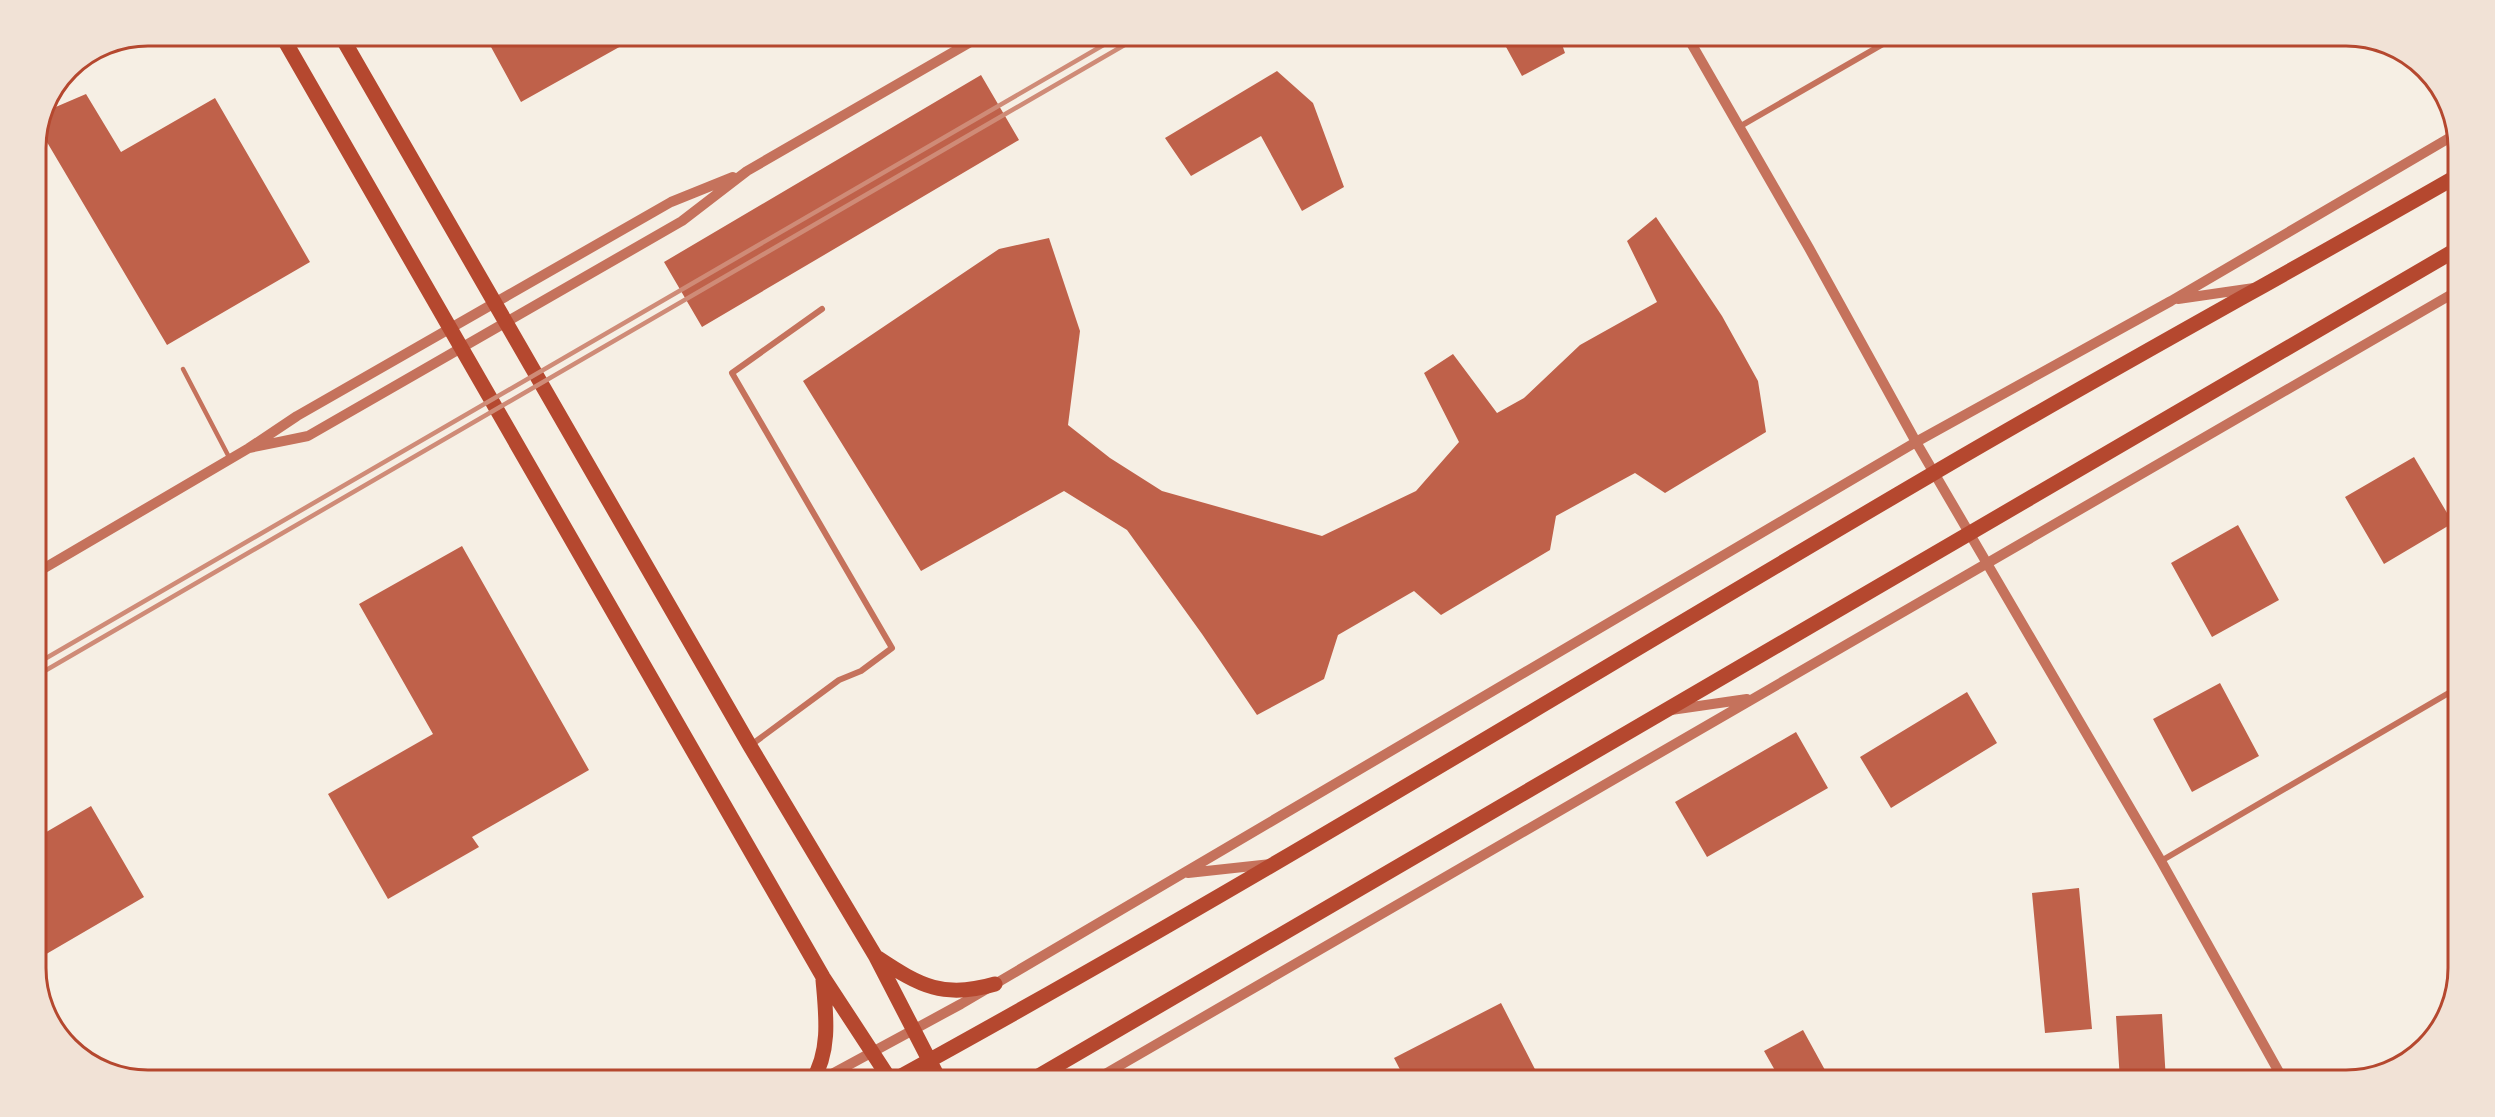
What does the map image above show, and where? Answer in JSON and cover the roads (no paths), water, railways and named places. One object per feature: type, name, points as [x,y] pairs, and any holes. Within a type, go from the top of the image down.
[{"type":"main road","points":[[288,46],[452,327],[823,977],[885,1070]]},
{"type":"main road","points":[[348,46],[750,746],[876,957],[934,1070]]},
{"type":"main road","points":[[911,1070],[1271,863],[1934,473],[2448,181]]},
{"type":"main road","points":[[1049,1070],[2448,254]]},
{"type":"main road","points":[[876,957],[902,974],[939,991],[975,990],[995,984]]},
{"type":"main road","points":[[819,1070],[827,1023],[823,977]]},
{"type":"street","points":[[249,448],[308,436],[682,221],[747,171],[964,46]]},
{"type":"street","points":[[1693,46],[1916,442],[2161,861],[2278,1070]]},
{"type":"street","points":[[1739,127],[1880,46]]},
{"type":"street","points":[[838,1070],[995,984],[1916,442],[2171,301],[2448,139]]},
{"type":"street","points":[[47,567],[249,448],[297,416],[671,202],[747,171]]},
{"type":"street","points":[[2171,301],[2266,286]]},
{"type":"street","points":[[1112,1070],[2448,296]]},
{"type":"street","points":[[750,746],[840,680],[861,671],[892,648],[732,373],[822,309]]},
{"type":"street","points":[[2161,861],[2448,693]]},
{"type":"street","points":[[1667,710],[1754,698]]},
{"type":"street","points":[[1184,874],[1271,863]]},
{"type":"lane","points":[[183,369],[230,459]]},
{"type":"railway","points":[[47,658],[1102,46]]},
{"type":"railway","points":[[47,670],[1123,46]]}]
